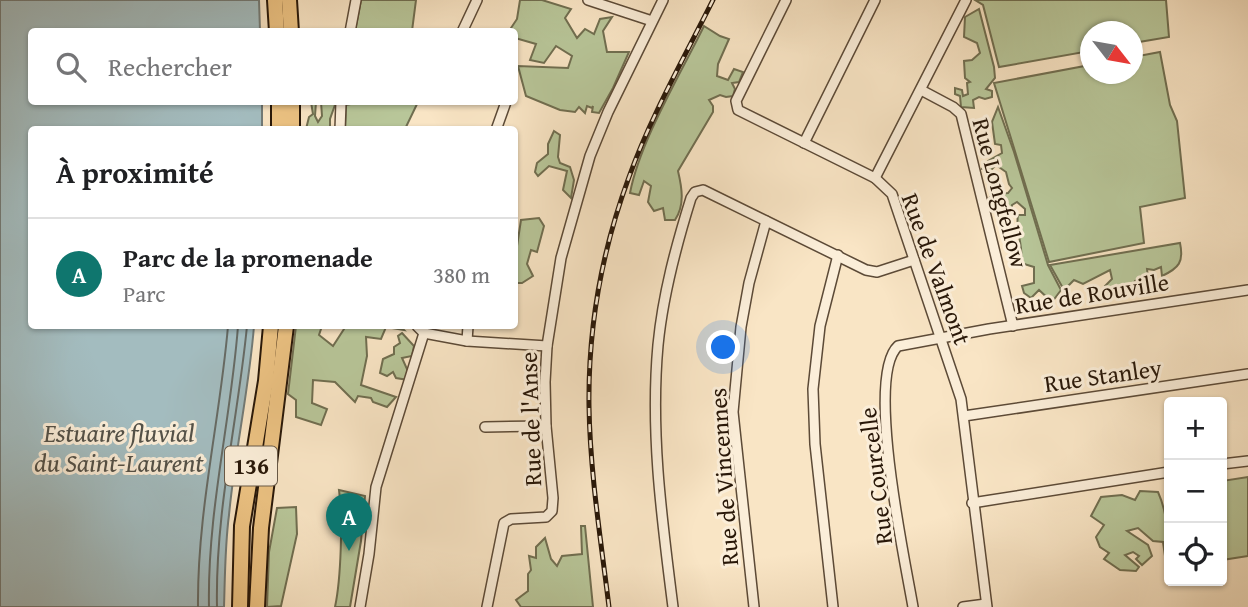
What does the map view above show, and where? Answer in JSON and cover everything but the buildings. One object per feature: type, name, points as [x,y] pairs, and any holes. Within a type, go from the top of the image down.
[{"type":"main road","points":[[275,0],[277,28]]},
{"type":"main road","points":[[289,0],[291,28]]},
{"type":"main road","points":[[279,105],[279,126]]},
{"type":"main road","points":[[292,105],[292,126]]},
{"type":"main road","name":"136","points":[[240,607],[242,526],[266,381],[271,329]]},
{"type":"main road","name":"136","points":[[257,607],[261,527],[286,329]]},
{"type":"street","points":[[351,28],[356,0]]},
{"type":"street","points":[[464,28],[477,0]]},
{"type":"street","points":[[588,0],[652,21]]},
{"type":"street","name":"Rue de l'Anse","points":[[487,607],[504,523],[511,519],[546,517],[552,511],[546,426],[547,346],[561,258],[575,201],[608,112],[663,0]]},
{"type":"street","name":"Rue de Valmont","points":[[786,0],[736,101],[738,110],[875,178],[892,194],[961,399],[972,503],[987,605]]},
{"type":"street","points":[[804,143],[875,0]]},
{"type":"street","points":[[875,178],[965,0]]},
{"type":"street","name":"Rue Longfellow","points":[[921,90],[961,114],[1013,326]]},
{"type":"street","points":[[340,126],[341,105]]},
{"type":"street","points":[[497,126],[505,105]]},
{"type":"street","points":[[673,607],[656,447],[658,343],[665,294],[678,239],[695,192],[703,190],[866,270],[877,272],[914,260]]},
{"type":"street","name":"Rue de Vincennes","points":[[754,607],[733,412],[741,327],[749,283],[766,221]]},
{"type":"street","points":[[833,607],[815,444],[813,389],[820,326],[838,255]]},
{"type":"street","name":"Rue de Rouville","points":[[942,339],[1248,290]]},
{"type":"street","points":[[360,607],[376,486],[421,329],[467,341],[547,346]]},
{"type":"street","points":[[467,341],[468,329]]},
{"type":"street","name":"Rue Courcelle","points":[[913,607],[886,438],[888,361],[891,352],[898,346],[942,339]]},
{"type":"street","name":"Rue Stanley","points":[[964,416],[1248,374]]},
{"type":"street","points":[[485,427],[546,426]]},
{"type":"street","points":[[1227,463],[1248,461]]},
{"type":"street","points":[[972,503],[1164,473]]},
{"type":"street","points":[[964,607],[987,605]]},
{"type":"green space","points":[[361,0],[416,0],[412,28],[356,28]]},
{"type":"green space","points":[[520,0],[542,0],[571,9],[565,18],[577,38],[585,29],[594,34],[600,19],[612,17],[603,31],[607,52],[629,52],[599,113],[592,112],[593,106],[587,106],[585,113],[579,107],[575,112],[560,110],[526,96],[518,66],[568,68],[572,56],[556,46],[544,63],[530,60],[536,44],[518,39],[518,28],[511,28],[517,19]]},
{"type":"green space","points":[[975,0],[1166,0],[1169,37],[1143,41],[1143,21],[1080,21],[1080,53],[999,67],[983,5]]},
{"type":"green space","points":[[979,9],[994,67],[995,78],[986,89],[992,91],[992,97],[973,100],[974,108],[961,107],[960,96],[955,94],[955,88],[962,90],[963,96],[968,94],[967,83],[970,82],[965,78],[964,61],[972,60],[980,53],[977,43],[964,37],[965,17]]},
{"type":"green space","points":[[704,26],[729,39],[718,64],[717,76],[728,80],[734,69],[743,72],[739,82],[732,83],[735,89],[733,96],[720,95],[709,100],[713,112],[678,171],[682,196],[678,214],[675,220],[665,220],[663,208],[654,211],[648,202],[651,186],[644,181],[639,195],[630,193],[651,130]]},
{"type":"green space","points":[[1160,52],[1170,105],[1177,121],[1185,198],[1140,207],[1144,243],[1049,262],[994,83],[1080,67],[1080,84],[1143,84],[1143,55]]},
{"type":"green space","points":[[312,105],[316,105],[315,116],[318,122],[322,116],[321,105],[335,105],[330,126],[307,126],[309,117],[313,114]]},
{"type":"green space","points":[[346,105],[417,105],[406,126],[345,126]]},
{"type":"green space","points":[[998,107],[1048,265],[1061,290],[1052,302],[1039,290],[1031,298],[1024,293],[1022,286],[1034,283],[1034,267],[1021,263],[1017,221],[1018,215],[1025,215],[1025,209],[1017,202],[1012,205],[1012,213],[1001,209],[991,212],[988,200],[992,195],[1008,193],[1012,188],[1006,172],[996,165],[990,171],[982,169],[988,161],[1002,153],[1001,145],[995,144],[992,122]]},
{"type":"green space","points":[[554,131],[560,135],[560,163],[570,167],[574,180],[571,198],[563,190],[567,171],[549,166],[538,176],[535,172],[537,163],[548,154],[548,144]]},
{"type":"green space","points":[[539,218],[544,226],[537,252],[531,250],[527,264],[533,276],[518,283],[518,240],[521,220]]},
{"type":"green space","points":[[1180,243],[1181,260],[1173,270],[1162,276],[1161,267],[1147,269],[1148,278],[1135,281],[1131,288],[1124,285],[1124,292],[1119,297],[1109,297],[1105,286],[1112,279],[1110,270],[1083,284],[1074,280],[1064,290],[1050,265]]},
{"type":"green space","points":[[296,329],[321,329],[319,335],[333,346],[344,329],[385,329],[381,339],[366,337],[367,356],[361,385],[396,397],[387,407],[373,402],[371,398],[358,396],[355,402],[335,382],[313,380],[312,403],[327,409],[321,425],[296,417],[296,400],[288,394]]},
{"type":"green space","points":[[402,333],[414,346],[412,356],[402,358],[408,380],[396,378],[393,372],[387,376],[380,373],[383,359],[394,354],[394,347],[400,343],[398,336]]},
{"type":"green space","points":[[1248,477],[1248,556],[1227,559],[1227,523],[1227,480]]},
{"type":"green space","points":[[339,490],[365,496],[350,607],[335,607],[341,548]]},
{"type":"green space","points":[[1140,491],[1158,492],[1164,511],[1164,549],[1163,542],[1153,541],[1138,528],[1127,531],[1148,545],[1152,556],[1142,565],[1136,559],[1139,556],[1133,552],[1125,555],[1139,567],[1136,571],[1120,570],[1104,559],[1109,553],[1100,547],[1096,537],[1104,525],[1091,516],[1101,497],[1122,495],[1135,500]]},
{"type":"green space","points":[[296,507],[297,534],[281,606],[267,607],[269,552],[277,508]]},
{"type":"green space","points":[[581,526],[585,526],[593,607],[521,607],[516,600],[528,591],[528,574],[531,570],[529,556],[536,558],[536,547],[545,538],[551,559],[557,566],[562,556],[582,554]]},
{"type":"water","name":"Estuaire fluvial du Saint-Laurent","points":[[0,0],[259,0],[260,28],[28,28],[28,105],[262,105],[262,126],[28,126],[28,329],[254,329],[228,526],[224,607],[0,607]]},
{"type":"railway","points":[[609,607],[596,507],[589,406],[591,348],[598,290],[619,205],[638,154],[668,87],[713,0]]},
{"type":"place","name":"Parc de la promenade","points":[[349,551]]}]
